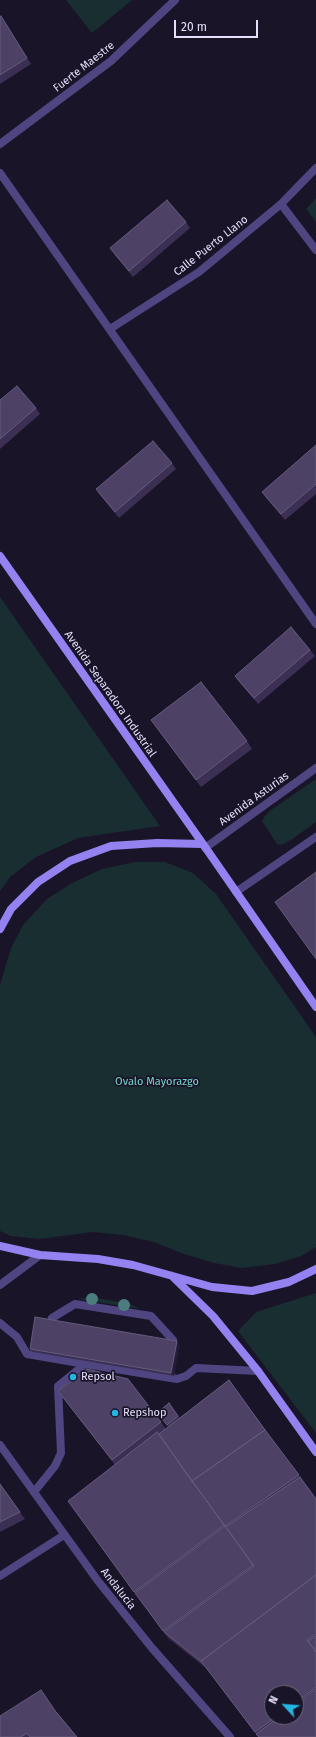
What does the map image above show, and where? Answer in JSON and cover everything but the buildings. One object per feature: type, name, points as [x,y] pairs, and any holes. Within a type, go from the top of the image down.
[{"type":"main road","name":"Avenida Separadora Industrial","points":[[0,556],[316,1007]]},
{"type":"main road","points":[[0,929],[11,909],[38,882],[70,861],[111,846],[157,843],[204,846]]},
{"type":"main road","points":[[0,1246],[40,1255],[98,1259],[133,1265],[212,1287],[252,1291],[289,1282],[316,1269]]},
{"type":"main road","points":[[172,1275],[212,1316],[258,1371],[316,1452]]},
{"type":"street","name":"Fuerte Maestre","points":[[0,144],[111,61],[175,0]]},
{"type":"street","name":"Calle Puerto Llano","points":[[110,329],[199,272],[281,204],[316,168]]},
{"type":"street","points":[[0,173],[316,624]]},
{"type":"street","points":[[281,204],[316,250]]},
{"type":"street","name":"Avenida Asturias","points":[[204,846],[316,768]]},
{"type":"street","points":[[236,892],[316,837]]},
{"type":"street","points":[[0,1285],[40,1255]]},
{"type":"street","points":[[52,1318],[75,1304],[151,1316],[173,1340]]},
{"type":"street","points":[[0,1323],[17,1337],[27,1354],[177,1379],[186,1376],[196,1368],[258,1371]]},
{"type":"street","points":[[34,1492],[55,1466],[61,1453],[58,1386],[85,1364]]},
{"type":"street","name":"Andalucía","points":[[0,1445],[98,1582],[152,1648],[230,1737]]},
{"type":"street","points":[[0,1576],[64,1535]]},
{"type":"green space","points":[[66,0],[132,0],[92,33]]},
{"type":"green space","points":[[316,198],[316,222],[306,209]]},
{"type":"green space","points":[[0,597],[160,826],[78,838],[36,857],[10,877],[0,891]]},
{"type":"green space","points":[[316,779],[316,822],[291,840],[281,845],[277,844],[262,821],[265,816],[271,810]]},
{"type":"green space","name":"Ovalo Mayorazgo","points":[[135,862],[165,862],[193,873],[216,894],[316,1037],[316,1247],[301,1256],[275,1264],[242,1268],[214,1263],[184,1254],[154,1242],[123,1235],[93,1232],[39,1239],[11,1236],[0,1231],[0,985],[11,948],[23,925],[47,899],[72,883],[102,869]]},
{"type":"green space","points":[[316,1293],[316,1433],[238,1331],[256,1312]]},
{"type":"green space","points":[[92,1297],[130,1304],[140,1309],[78,1299]]},
{"type":"place","name":"Repsol","points":[[73,1377]]},
{"type":"place","name":"Repshop","points":[[115,1413]]}]
